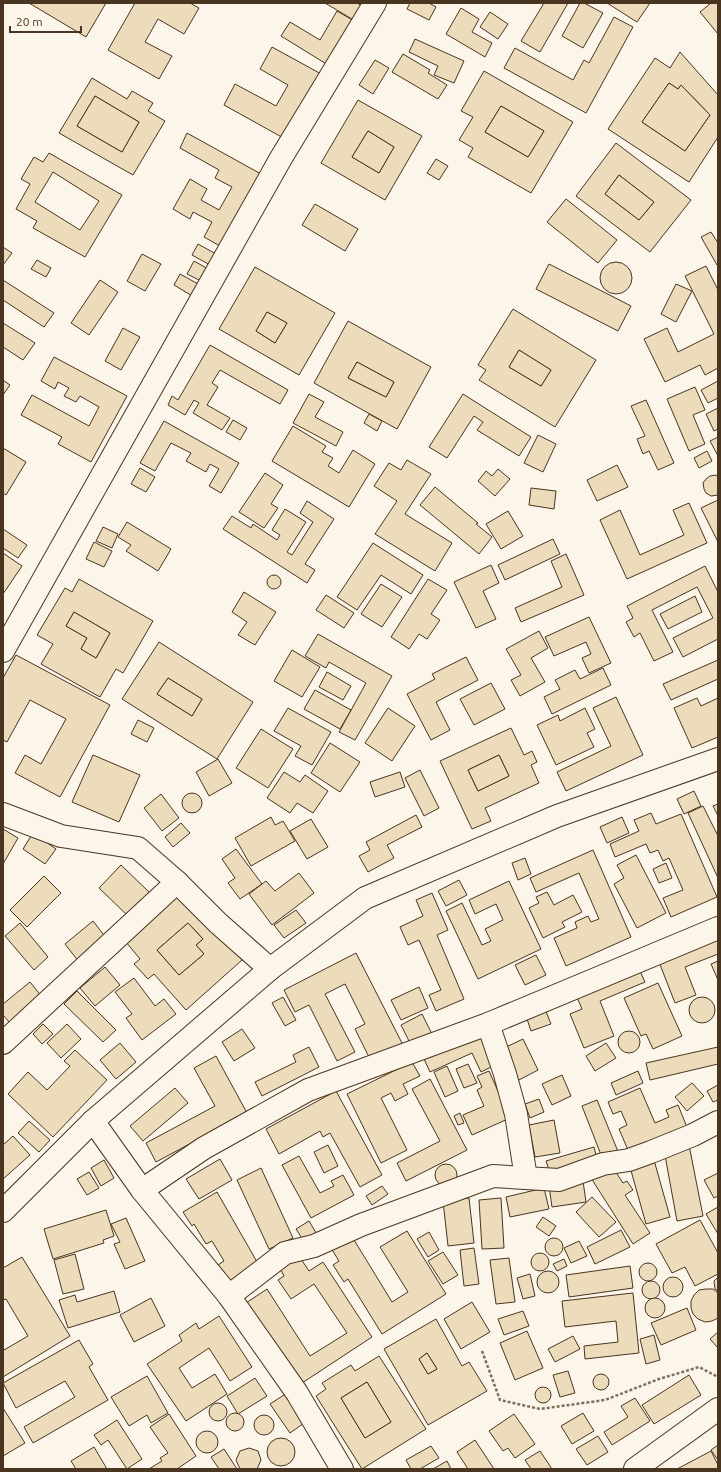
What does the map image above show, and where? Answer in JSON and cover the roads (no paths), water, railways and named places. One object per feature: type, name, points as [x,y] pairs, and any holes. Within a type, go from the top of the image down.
[{"type":"main road","points":[[3,651],[281,158],[375,3]]},
{"type":"main road","points":[[3,1211],[93,1121],[270,969],[365,898],[557,816],[718,759]]},
{"type":"main road","points":[[3,814],[61,836],[138,848],[177,882],[218,923],[270,969]]},
{"type":"main road","points":[[3,1043],[177,882]]},
{"type":"main road","points":[[142,1190],[204,1148],[308,1090],[488,1024],[718,928]]},
{"type":"main road","points":[[488,1024],[505,1074],[516,1114],[526,1178]]},
{"type":"main road","points":[[93,1121],[142,1190],[229,1296],[297,1393],[342,1469]]},
{"type":"main road","points":[[229,1296],[285,1253],[314,1246],[361,1225],[493,1176],[559,1180],[603,1164],[629,1160],[651,1152],[693,1135],[718,1122]]},
{"type":"main road","points":[[635,1469],[718,1409]]}]
